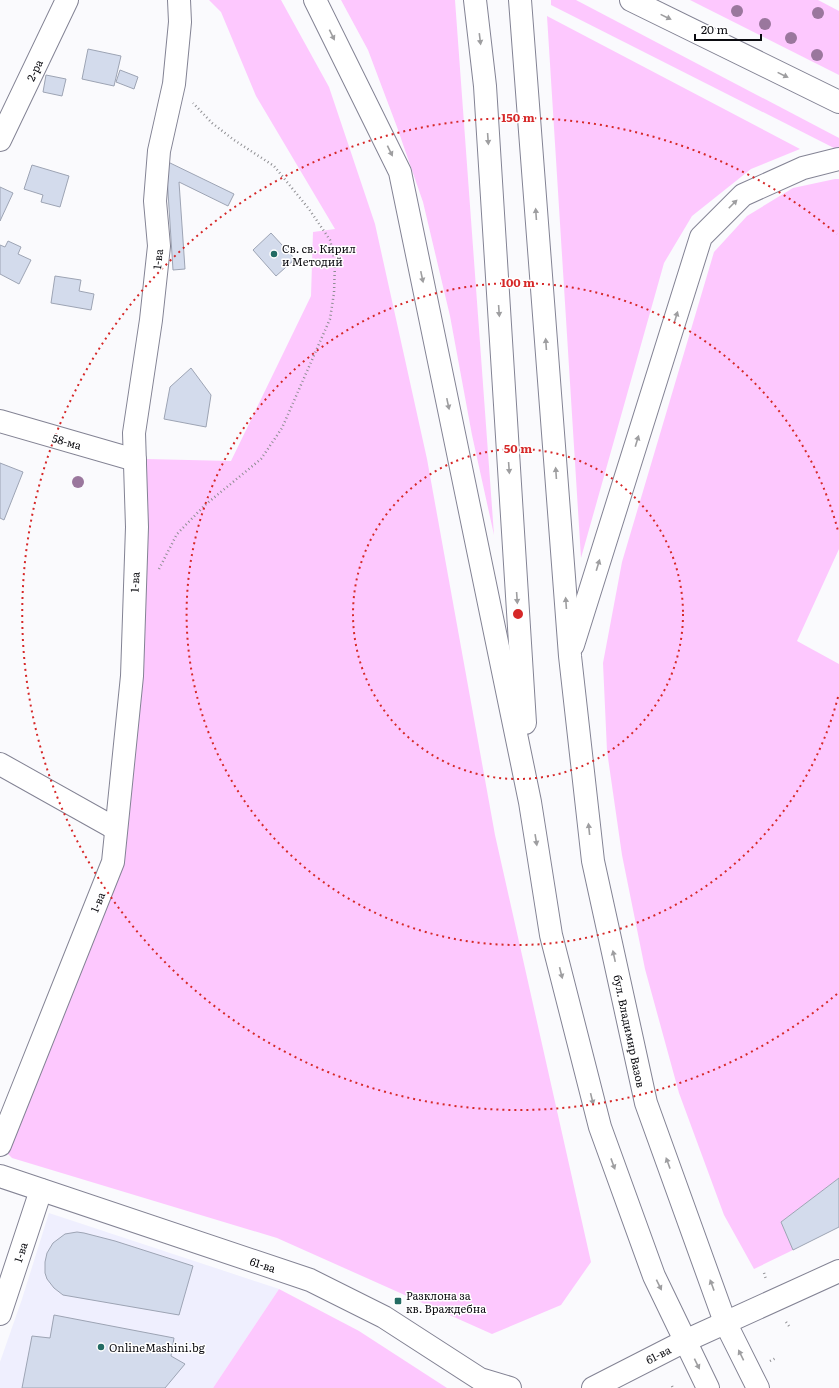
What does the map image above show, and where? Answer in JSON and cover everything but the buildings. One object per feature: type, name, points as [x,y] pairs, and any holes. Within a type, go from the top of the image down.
[{"type":"main road","name":"2-ра","points":[[0,140],[67,0]]},
{"type":"main road","name":"1-ва","points":[[0,1145],[113,862],[132,676],[137,527],[134,433],[151,320],[159,246],[155,201],[159,151],[174,84],[180,22],[180,0]]},
{"type":"main road","points":[[315,0],[400,172],[530,802],[551,935],[600,1127],[654,1276],[708,1388]]},
{"type":"main road","points":[[475,0],[485,86],[530,802]]},
{"type":"main road","name":"бул. Владимир Вазов","points":[[520,0],[570,656],[593,860],[646,1103],[725,1322],[758,1388]]},
{"type":"main road","points":[[631,0],[839,102]]},
{"type":"main road","points":[[570,656],[701,237],[743,195],[803,168],[839,159]]},
{"type":"main road","name":"58-ма","points":[[0,421],[135,460]]},
{"type":"main road","points":[[0,764],[116,829]]},
{"type":"main road","name":"61-ва","points":[[0,1176],[310,1280],[384,1317],[480,1379],[510,1388]]},
{"type":"main road","name":"1-ва","points":[[0,1314],[41,1190]]},
{"type":"main road","name":"61-ва","points":[[593,1388],[685,1341],[839,1271]]},
{"type":"path","points":[[156,576],[177,534],[205,505],[260,459],[282,428],[330,319],[334,293],[335,262],[330,240],[309,209],[274,166],[234,140],[212,123],[174,84]]},
{"type":"path","points":[[764,1273],[767,1280]]},
{"type":"path","points":[[786,1322],[789,1326]]},
{"type":"path","points":[[769,1361],[776,1358]]},
{"type":"shaded area","points":[[209,0],[281,0],[329,87],[375,224],[427,459],[495,835],[591,1262],[561,1305],[492,1334],[277,1238],[12,1158],[4,1150],[132,773],[146,459],[231,461],[311,296],[313,232],[335,229],[256,96],[221,12]]},
{"type":"shaded area","points":[[341,0],[455,0],[494,535],[472,435],[450,316],[423,202],[368,50]]},
{"type":"shaded area","points":[[551,0],[576,0],[839,138],[839,148],[834,148],[551,5]]},
{"type":"shaded area","points":[[690,0],[818,0],[839,11],[839,75]]},
{"type":"shaded area","points":[[547,16],[800,149],[751,169],[692,216],[664,263],[581,558]]},
{"type":"shaded area","points":[[839,179],[839,549],[797,641],[839,664],[839,1178],[781,1222],[793,1250],[754,1269],[724,1215],[679,1093],[645,969],[622,855],[607,751],[603,663],[622,562],[714,252],[747,216],[793,188]]},
{"type":"shaded area","points":[[49,1213],[279,1289],[213,1388],[0,1388],[0,1362],[22,1299]]},
{"type":"shaded area","points":[[279,1289],[359,1331],[447,1388],[213,1388]]},
{"type":"place","name":"Св. св. Кирил и Методий","points":[[274,254]]},
{"type":"place","name":"Разклона за кв. Враждебна","points":[[398,1301]]},
{"type":"place","name":"ОnlineMashini.bg","points":[[101,1347]]}]
